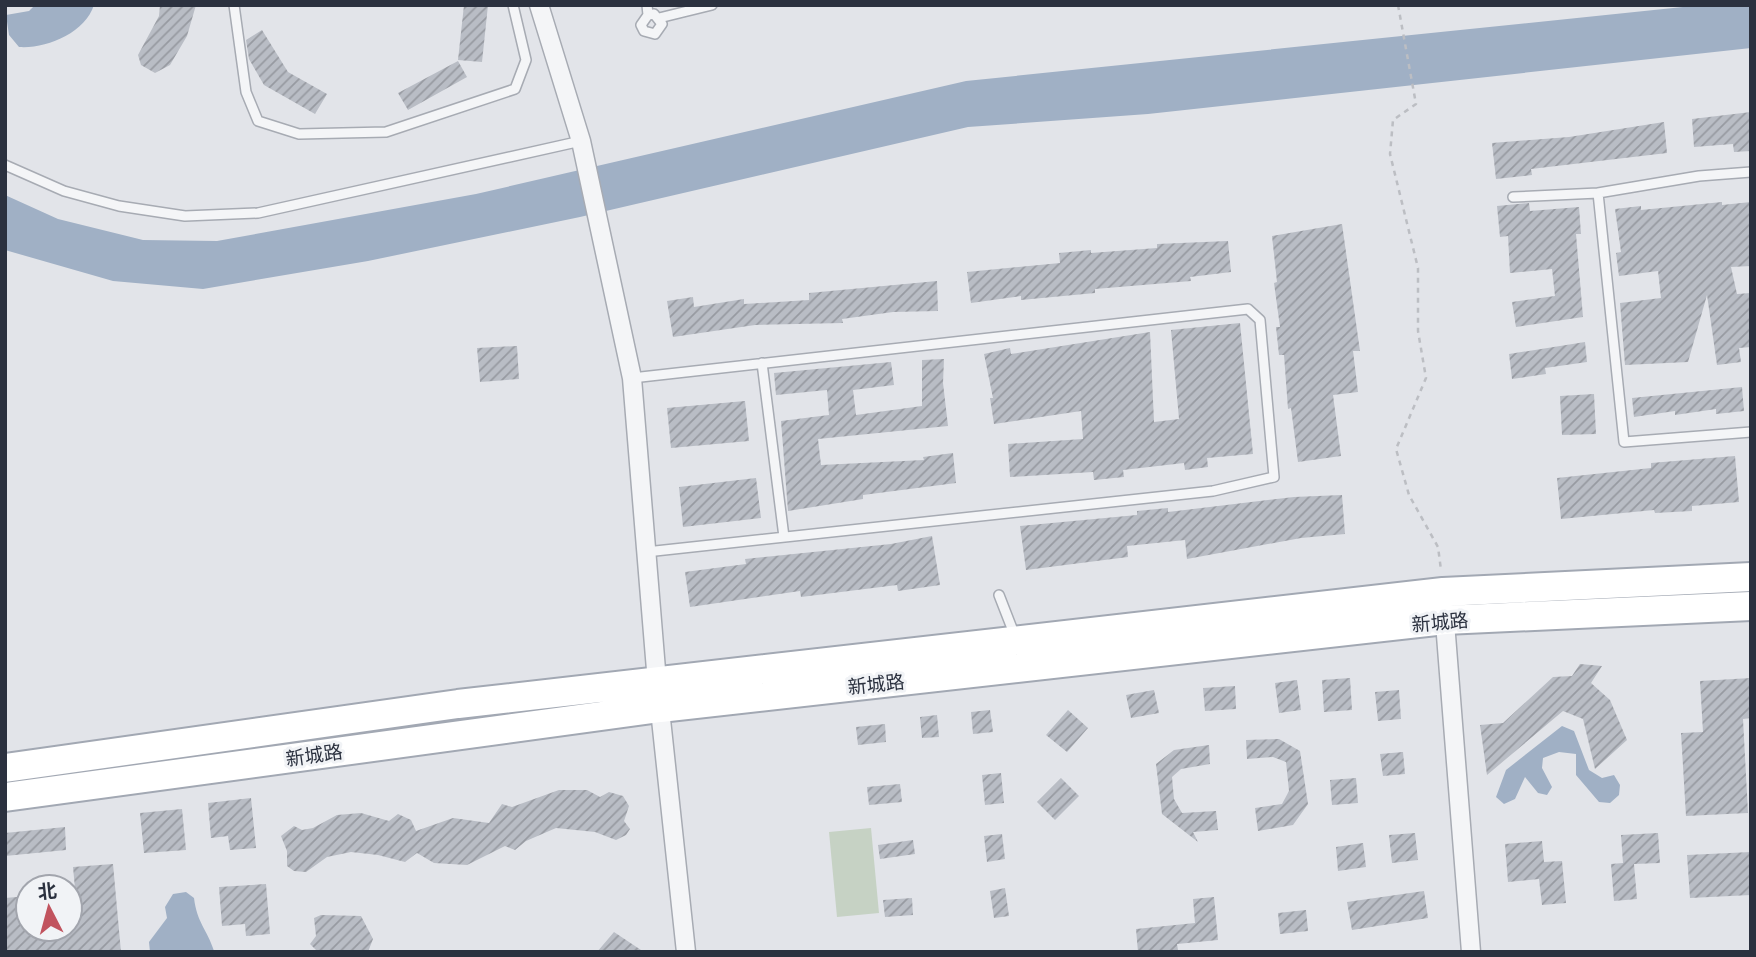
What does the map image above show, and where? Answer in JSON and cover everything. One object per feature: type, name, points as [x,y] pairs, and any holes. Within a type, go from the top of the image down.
[{"type":"main road","name":"新城路","points":[[5,797],[1017,641],[1443,592],[1751,577]]},
{"type":"main road","name":"新城路","points":[[5,768],[458,704],[659,695],[1445,620],[1751,606]]},
{"type":"street","points":[[539,5],[582,141],[632,378],[659,695],[686,952]]},
{"type":"street","points":[[1443,592],[1471,952]]},
{"type":"lane","points":[[234,5],[246,92],[258,121],[299,134],[386,132],[516,89],[526,60],[513,5]]},
{"type":"lane","points":[[659,18],[660,30],[649,34],[641,25],[647,10],[659,18],[712,5]]},
{"type":"lane","points":[[5,165],[75,194],[119,206],[185,216],[258,213],[582,141]]},
{"type":"lane","points":[[1513,197],[1598,192],[1751,172]]},
{"type":"lane","points":[[1598,192],[1624,442],[1751,432]]},
{"type":"lane","points":[[632,378],[1248,309],[1260,320],[1274,477],[1213,491],[646,552]]},
{"type":"lane","points":[[762,363],[784,537]]},
{"type":"lane","points":[[999,595],[1017,641]]},
{"type":"path","points":[[1398,5],[1416,104],[1393,120],[1390,153],[1418,268],[1418,331],[1426,378],[1396,449],[1409,495],[1438,547],[1443,592]]},
{"type":"green space","points":[[871,828],[879,913],[837,917],[829,832]]},
{"type":"water","points":[[35,5],[94,5],[82,24],[63,37],[41,45],[19,47],[9,35],[6,15],[29,11]]},
{"type":"water","points":[[1702,5],[1751,5],[1751,48],[1148,114],[968,127],[580,217],[368,261],[203,289],[113,281],[5,250],[5,195],[58,219],[143,240],[217,241],[476,194],[966,81]]},
{"type":"water","points":[[1562,726],[1574,731],[1589,770],[1602,778],[1614,775],[1620,785],[1619,795],[1610,803],[1599,802],[1576,775],[1576,754],[1559,752],[1543,758],[1542,768],[1552,787],[1547,795],[1538,793],[1525,777],[1515,799],[1504,804],[1496,797],[1506,770]]},
{"type":"water","points":[[186,892],[194,898],[197,914],[214,951],[150,952],[149,942],[167,918],[165,907],[173,894]]},
{"type":"building","points":[[160,5],[196,5],[187,36],[170,65],[155,73],[141,65],[138,55],[159,16]]},
{"type":"building","points":[[464,5],[488,5],[482,62],[458,60]]},
{"type":"building","points":[[262,30],[288,72],[327,94],[315,114],[264,85],[249,59],[246,40]]},
{"type":"building","points":[[458,61],[467,77],[408,110],[398,93]]},
{"type":"building","points":[[1751,112],[1751,151],[1734,152],[1733,144],[1694,147],[1692,119]]},
{"type":"building","points":[[1664,122],[1667,153],[1531,169],[1532,175],[1496,179],[1492,143],[1569,137]]},
{"type":"building","points":[[1722,202],[1722,205],[1751,202],[1751,266],[1731,267],[1737,294],[1751,293],[1751,347],[1739,348],[1741,362],[1717,365],[1707,295],[1688,362],[1625,365],[1620,303],[1661,298],[1658,271],[1619,276],[1616,253],[1621,252],[1615,209],[1641,206],[1641,210]]},
{"type":"building","points":[[1529,203],[1530,211],[1579,207],[1581,234],[1576,234],[1583,317],[1516,327],[1512,302],[1555,296],[1552,269],[1510,273],[1508,236],[1500,237],[1497,206]]},
{"type":"building","points":[[1342,224],[1360,351],[1353,351],[1358,392],[1333,395],[1341,456],[1298,462],[1291,408],[1288,409],[1284,355],[1279,355],[1276,327],[1280,327],[1274,283],[1277,282],[1272,236]]},
{"type":"building","points":[[1228,241],[1231,272],[1190,277],[1191,281],[1095,289],[1095,293],[1021,300],[1021,296],[971,303],[967,272],[1060,263],[1059,253],[1091,250],[1091,253],[1157,248],[1157,244]]},
{"type":"building","points":[[937,281],[938,311],[893,312],[842,319],[843,323],[755,325],[673,337],[667,301],[693,297],[694,307],[744,299],[744,304],[809,300],[809,293]]},
{"type":"building","points":[[1240,323],[1253,454],[1207,458],[1208,467],[1185,470],[1184,463],[1123,470],[1124,477],[1094,480],[1093,472],[1010,477],[1008,444],[1083,439],[1081,411],[994,424],[990,398],[993,398],[984,354],[1010,348],[1011,354],[1150,332],[1154,422],[1179,419],[1171,330]]},
{"type":"building","points":[[1585,342],[1587,362],[1545,368],[1546,374],[1512,379],[1509,354]]},
{"type":"building","points":[[517,346],[519,379],[480,382],[477,348]]},
{"type":"building","points":[[944,359],[943,383],[948,426],[818,439],[821,465],[924,460],[923,457],[953,453],[956,483],[863,495],[863,499],[788,511],[781,421],[829,415],[827,390],[776,395],[774,373],[891,362],[894,385],[853,390],[856,415],[922,406],[922,360]]},
{"type":"building","points":[[1742,387],[1744,411],[1716,414],[1716,409],[1675,415],[1675,411],[1634,417],[1632,398]]},
{"type":"building","points":[[1594,394],[1596,434],[1562,435],[1560,396]]},
{"type":"building","points":[[745,401],[749,441],[671,448],[667,408]]},
{"type":"building","points":[[1735,456],[1739,502],[1692,506],[1692,511],[1655,513],[1654,510],[1561,519],[1557,478],[1651,468],[1651,463]]},
{"type":"building","points":[[756,478],[761,518],[683,527],[679,487]]},
{"type":"building","points":[[1342,495],[1345,534],[1301,538],[1187,559],[1185,540],[1127,546],[1128,557],[1026,570],[1020,526],[1137,515],[1137,511],[1168,508],[1168,512],[1294,497]]},
{"type":"building","points":[[932,536],[940,585],[898,591],[897,585],[801,597],[800,591],[690,607],[685,572],[746,564],[745,559],[891,544]]},
{"type":"building","points":[[1580,664],[1602,666],[1591,683],[1610,700],[1627,740],[1595,769],[1583,719],[1563,711],[1487,775],[1480,725],[1503,723],[1553,677],[1572,676]]},
{"type":"building","points":[[1350,678],[1352,710],[1324,712],[1322,680]]},
{"type":"building","points":[[1751,678],[1751,718],[1743,719],[1748,813],[1686,816],[1681,733],[1703,732],[1700,681]]},
{"type":"building","points":[[1297,680],[1301,710],[1279,713],[1275,683]]},
{"type":"building","points":[[1235,686],[1236,709],[1205,711],[1203,688]]},
{"type":"building","points":[[1154,690],[1159,713],[1131,718],[1126,695]]},
{"type":"building","points":[[1399,690],[1401,719],[1378,721],[1375,692]]},
{"type":"building","points":[[990,710],[993,732],[973,734],[971,712]]},
{"type":"building","points":[[1068,710],[1088,728],[1067,752],[1046,735]]},
{"type":"building","points":[[937,715],[939,737],[922,738],[920,717]]},
{"type":"building","points":[[885,724],[886,742],[858,745],[856,727]]},
{"type":"building","points":[[1279,739],[1300,751],[1308,804],[1293,825],[1258,831],[1255,808],[1282,804],[1289,791],[1286,762],[1273,757],[1247,759],[1246,740]]},
{"type":"building","points":[[1209,745],[1210,764],[1181,769],[1172,777],[1174,799],[1182,813],[1216,811],[1218,830],[1193,832],[1198,842],[1162,814],[1156,764],[1174,750]]},
{"type":"building","points":[[1403,752],[1405,774],[1383,776],[1380,754]]},
{"type":"building","points":[[1001,773],[1004,803],[985,805],[982,775]]},
{"type":"building","points":[[1061,778],[1079,796],[1055,820],[1037,802]]},
{"type":"building","points":[[1356,778],[1358,803],[1332,805],[1330,780]]},
{"type":"building","points":[[900,784],[902,802],[869,805],[867,787]]},
{"type":"building","points":[[559,790],[587,790],[600,797],[609,792],[623,796],[629,806],[624,821],[630,829],[626,835],[616,840],[595,832],[556,828],[526,841],[515,850],[505,846],[467,865],[434,863],[417,853],[405,862],[351,852],[327,857],[306,872],[294,871],[287,866],[287,851],[281,836],[294,826],[302,830],[313,828],[337,815],[361,813],[389,821],[398,814],[411,820],[416,831],[453,818],[489,823],[502,804],[512,807]]},
{"type":"building","points":[[251,798],[256,848],[230,850],[228,836],[211,838],[208,803]]},
{"type":"building","points":[[182,809],[186,850],[144,853],[140,813]]},
{"type":"building","points":[[65,827],[66,850],[5,856],[5,833]]},
{"type":"building","points":[[1415,833],[1418,860],[1392,863],[1389,835]]},
{"type":"building","points":[[1658,833],[1660,863],[1634,864],[1637,899],[1614,901],[1611,864],[1623,863],[1621,835]]},
{"type":"building","points":[[1002,834],[1005,859],[987,862],[984,836]]},
{"type":"building","points":[[913,840],[915,854],[880,859],[878,845]]},
{"type":"building","points":[[1542,841],[1544,862],[1562,861],[1566,903],[1542,905],[1539,879],[1508,882],[1505,844]]},
{"type":"building","points":[[1363,843],[1366,867],[1338,871],[1336,847]]},
{"type":"building","points":[[1751,852],[1751,895],[1690,898],[1687,855]]},
{"type":"building","points":[[113,864],[121,952],[5,952],[5,898],[14,897],[14,943],[84,943],[84,873],[74,873],[73,867]]},
{"type":"building","points":[[266,884],[270,934],[246,936],[245,924],[222,926],[219,887]]},
{"type":"building","points":[[1005,888],[1009,916],[994,918],[990,891]]},
{"type":"building","points":[[1424,891],[1428,918],[1352,930],[1347,902]]},
{"type":"building","points":[[1214,897],[1218,940],[1177,944],[1178,950],[1138,952],[1136,929],[1195,923],[1193,899]]},
{"type":"building","points":[[912,898],[913,915],[885,917],[883,900]]},
{"type":"building","points":[[1306,910],[1308,931],[1280,934],[1278,913]]},
{"type":"building","points":[[321,915],[361,916],[373,939],[368,952],[318,952],[310,944],[316,936],[314,918]]},
{"type":"building","points":[[614,932],[644,952],[597,952]]}]
